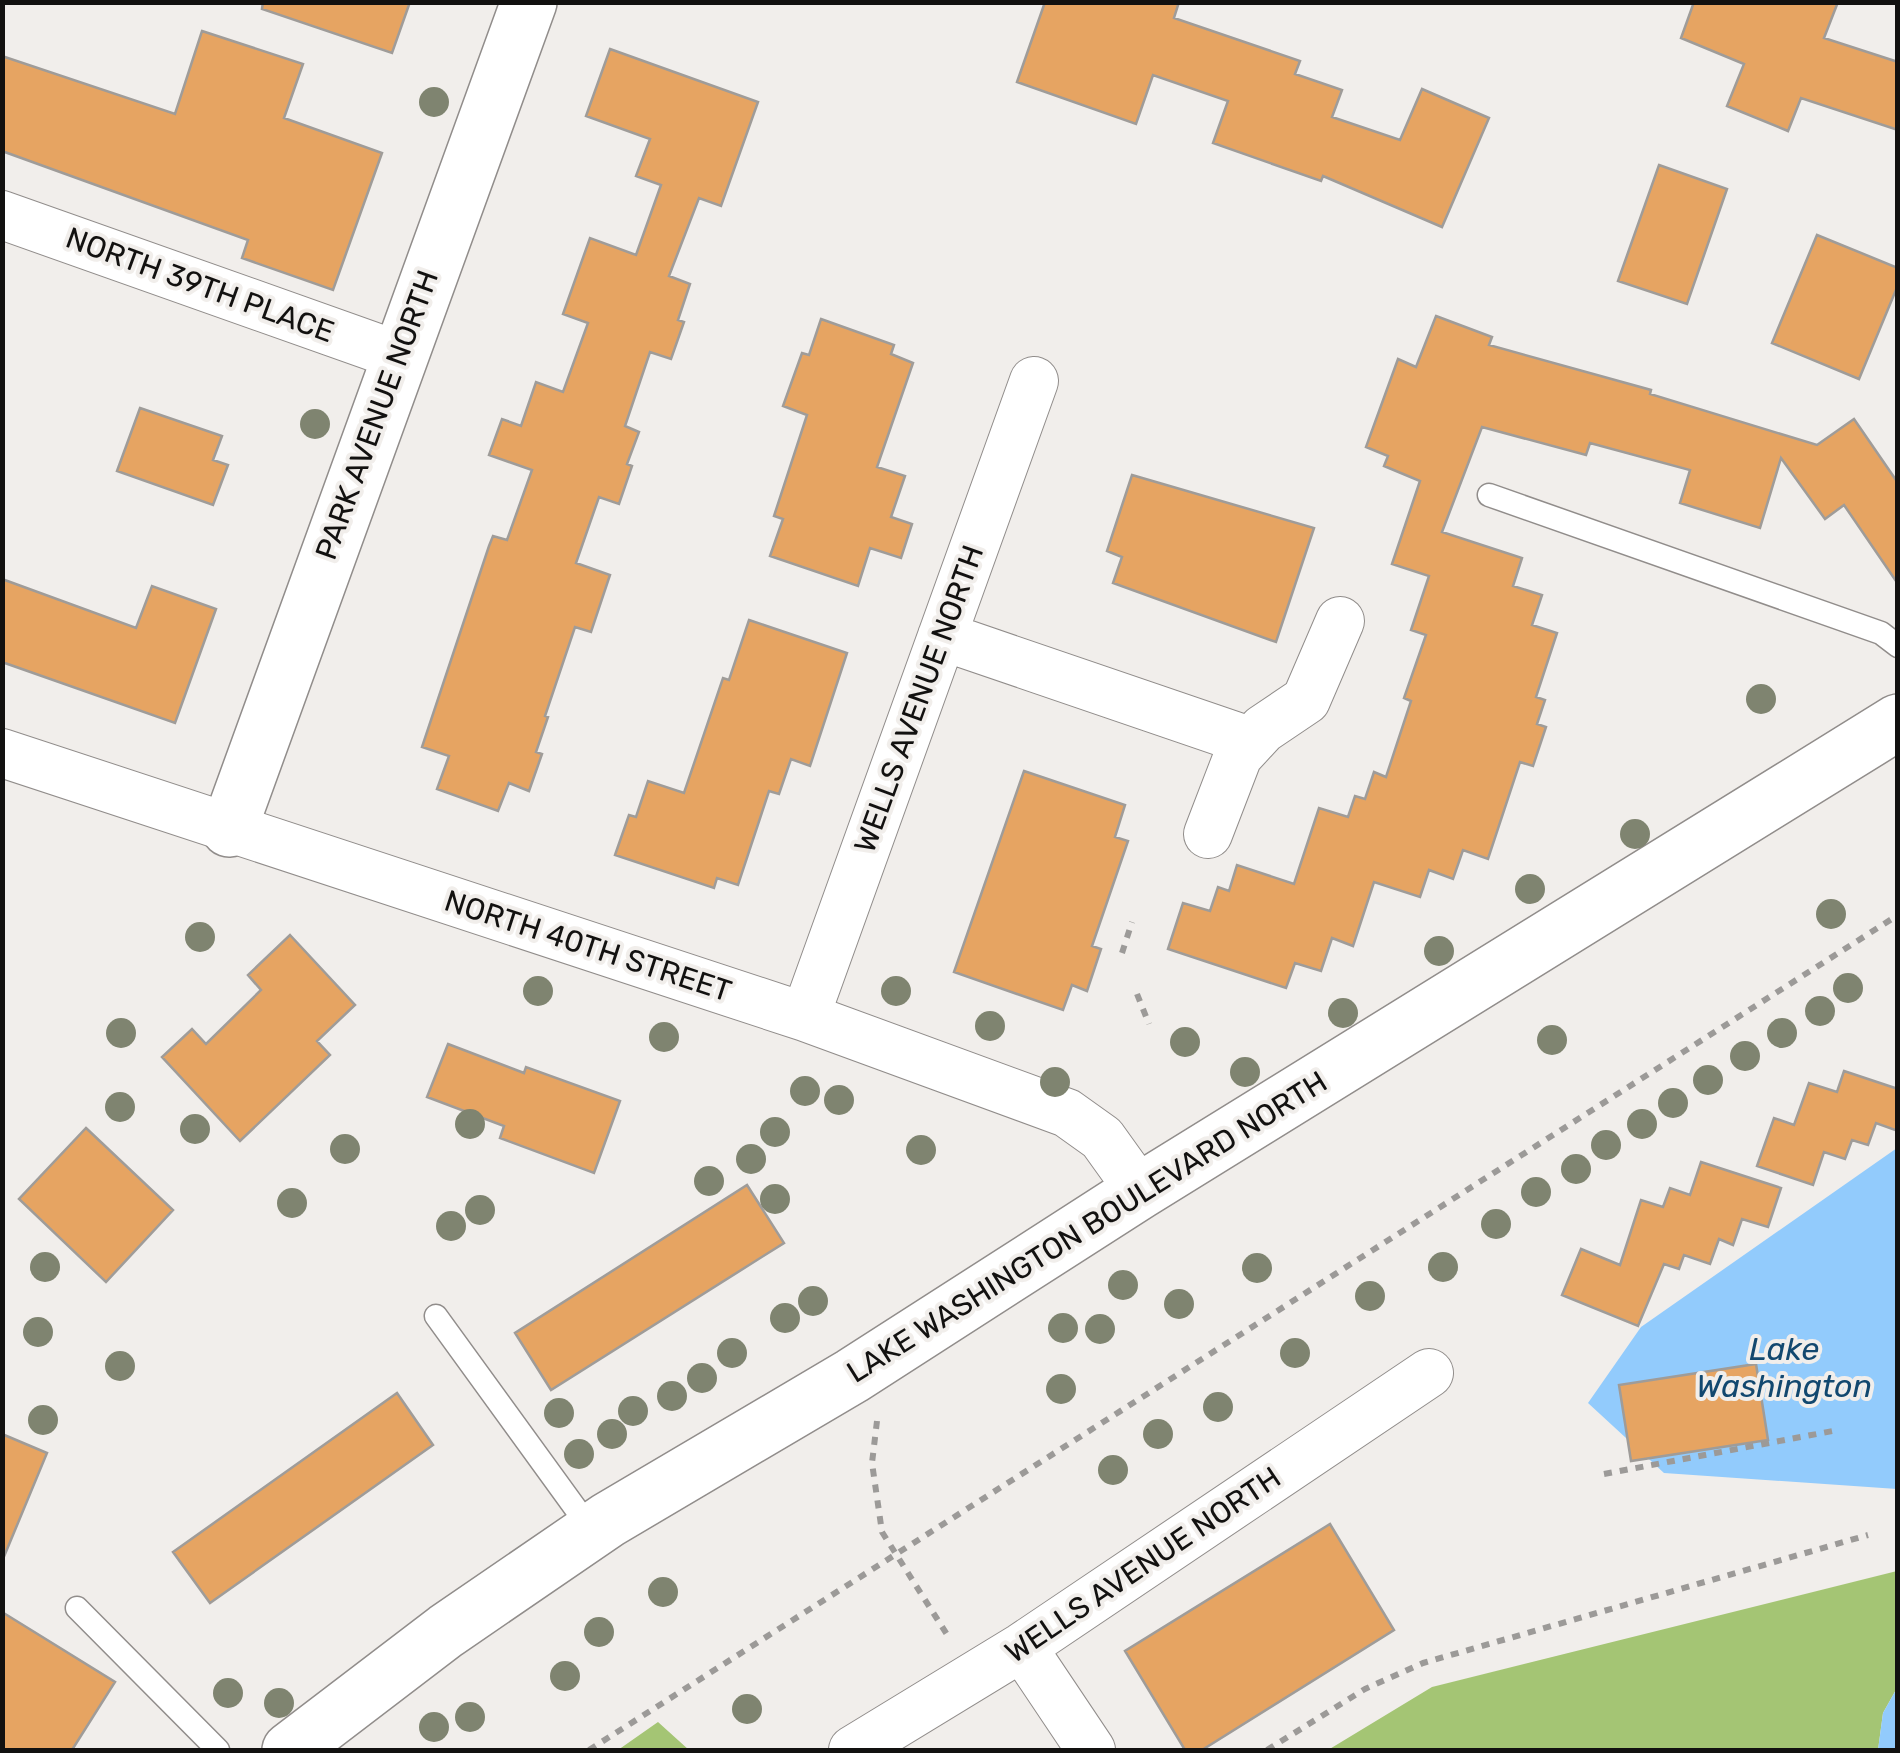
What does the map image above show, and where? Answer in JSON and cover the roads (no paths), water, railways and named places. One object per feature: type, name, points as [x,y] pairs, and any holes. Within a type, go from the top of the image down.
[{"type":"street","name":"PARK AVENUE NORTH","points":[[228,829],[529,2]]},
{"type":"street","name":"NORTH 39TH PLACE","points":[[2,215],[398,355]]},
{"type":"street","name":"WELLS AVENUE NORTH","points":[[805,1017],[1034,381]]},
{"type":"street","points":[[1208,834],[1229,776],[1250,741],[1306,700],[1340,621]]},
{"type":"street","points":[[942,636],[1250,741]]},
{"type":"street","name":"LAKE WASHINGTON BOULEVARD NORTH","points":[[290,1750],[446,1631],[592,1531],[852,1376],[1140,1192],[1898,722]]},
{"type":"street","name":"NORTH 40TH STREET","points":[[2,754],[805,1017],[1067,1113],[1102,1138],[1140,1192]]},
{"type":"street","name":"WELLS AVENUE NORTH","points":[[852,1750],[1022,1647],[1429,1373]]},
{"type":"street","points":[[1022,1647],[1092,1750]]},
{"type":"lane","points":[[1489,495],[1881,633],[1898,646]]},
{"type":"lane","points":[[436,1316],[592,1531]]},
{"type":"lane","points":[[77,1608],[218,1750]]},
{"type":"water","name":"Lake Washington","points":[[1897,1148],[1897,1489],[1664,1473],[1588,1403],[1641,1327]]},
{"type":"water","points":[[1897,1688],[1897,1750],[1878,1750],[1883,1713]]}]
